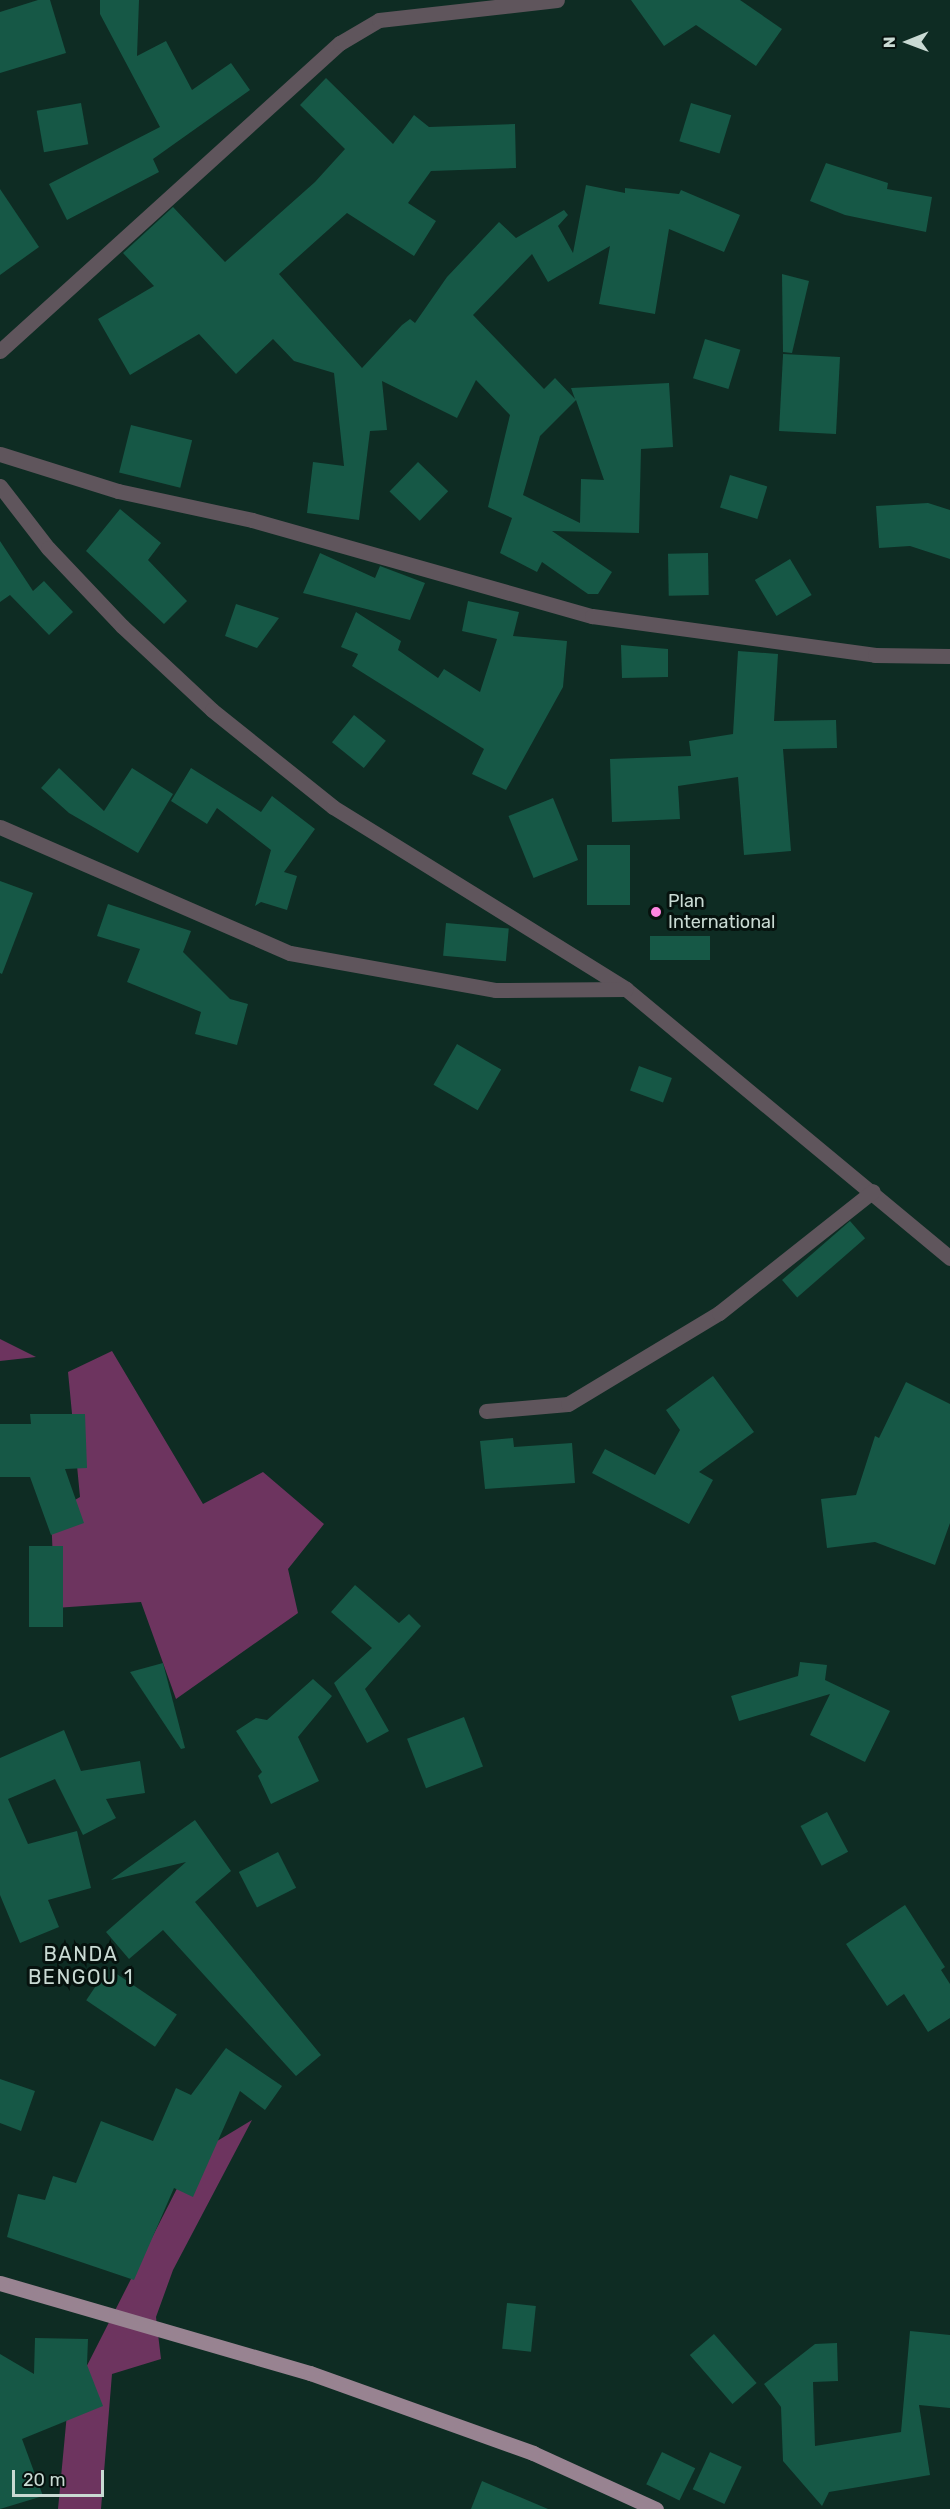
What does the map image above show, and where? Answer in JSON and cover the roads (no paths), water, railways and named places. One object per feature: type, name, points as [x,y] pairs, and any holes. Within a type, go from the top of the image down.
[{"type":"main road","points":[[0,2283],[310,2373],[533,2453],[656,2509]]},
{"type":"street","points":[[0,351],[339,43],[379,20],[557,0]]},
{"type":"street","points":[[0,454],[118,491],[252,520],[592,616],[875,656],[950,656]]},
{"type":"street","points":[[0,486],[48,548],[122,626],[212,710],[333,807],[626,989],[873,1191],[950,1258]]},
{"type":"street","points":[[0,827],[290,953],[495,990],[626,989]]},
{"type":"street","points":[[486,1412],[568,1404],[718,1313],[873,1191]]},
{"type":"place","name":"Plan International","points":[[656,912]]},
{"type":"district","name":"BANDA BENGOU 1","points":[[81,1966]]}]
